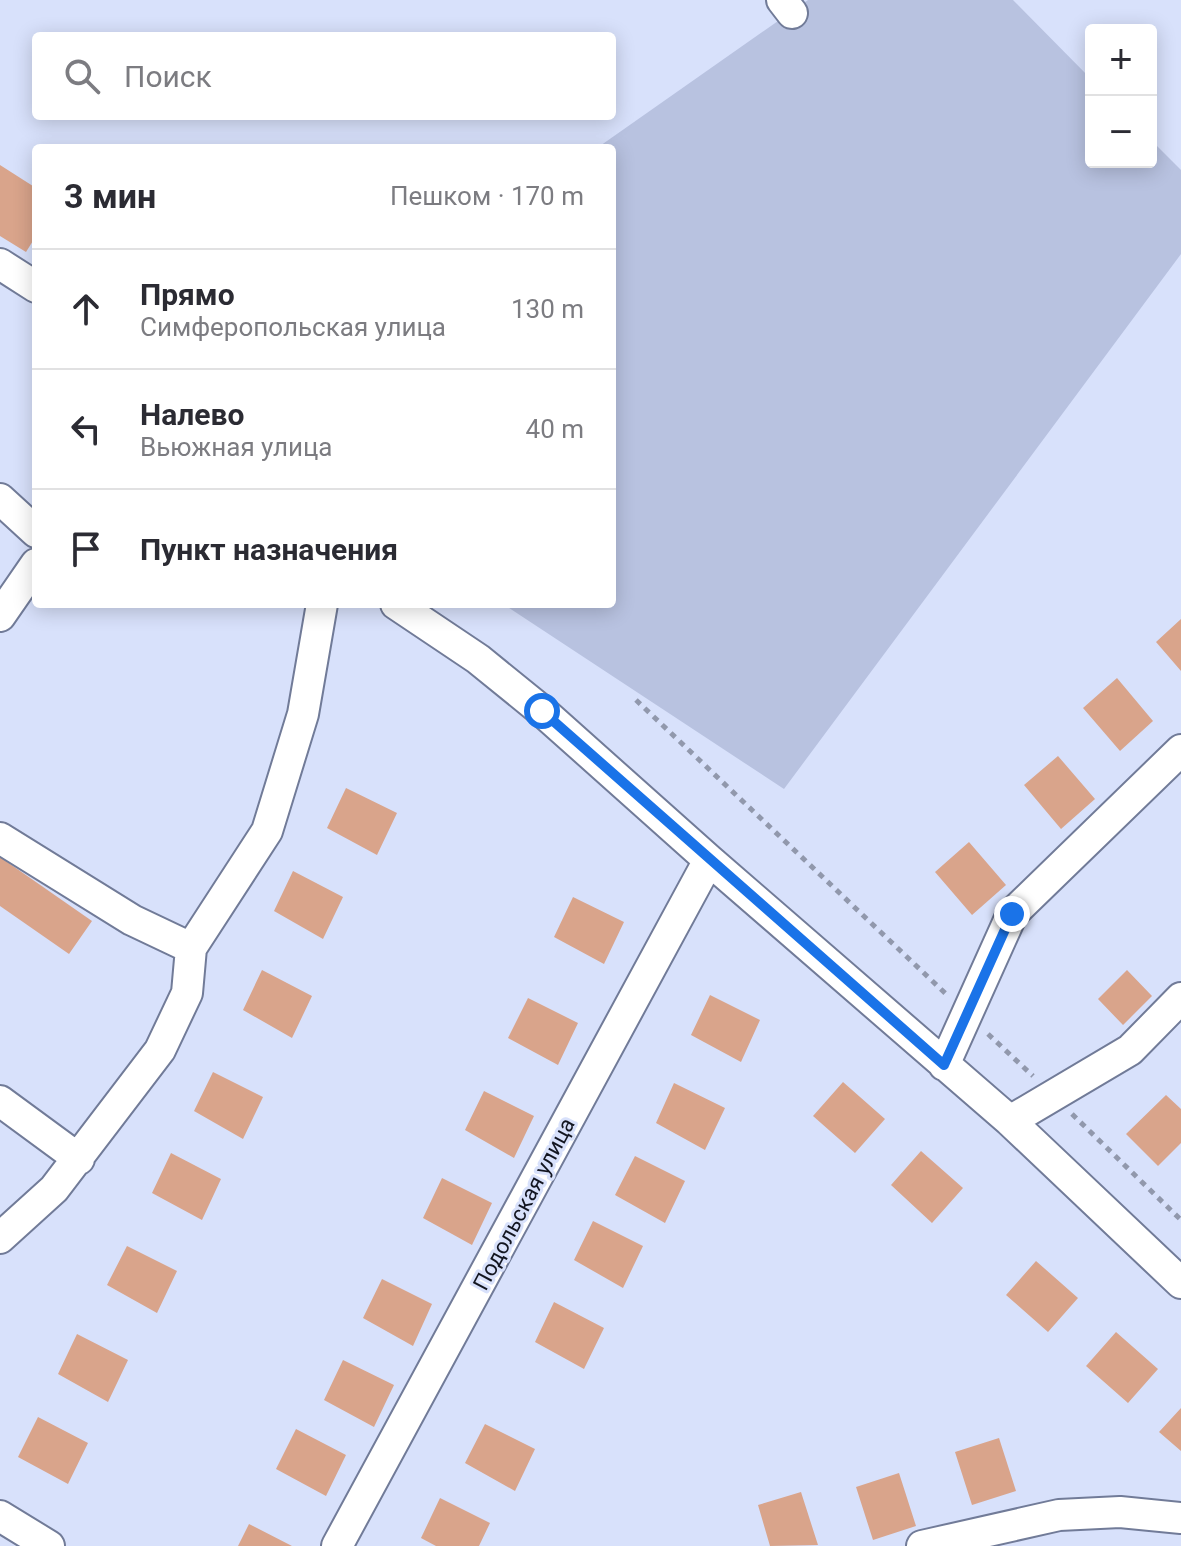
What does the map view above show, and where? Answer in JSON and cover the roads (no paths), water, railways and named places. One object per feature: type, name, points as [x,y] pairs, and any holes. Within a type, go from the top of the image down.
[{"type":"street","points":[[0,264],[32,284]]},
{"type":"street","points":[[0,499],[32,528]]},
{"type":"street","points":[[0,616],[32,570]]},
{"type":"street","points":[[0,1238],[54,1189],[160,1050],[187,993],[191,948],[267,831],[303,714],[321,608]]},
{"type":"street","points":[[402,608],[478,659],[542,711],[1010,1121],[1181,1283]]},
{"type":"street","points":[[944,1065],[1012,914],[1181,750]]},
{"type":"street","points":[[0,838],[132,920],[191,948]]},
{"type":"street","name":"Подольская улица","points":[[337,1546],[709,860]]},
{"type":"street","points":[[1010,1121],[1130,1050],[1181,998]]},
{"type":"street","points":[[0,1101],[79,1159]]},
{"type":"street","points":[[922,1546],[1059,1515],[1120,1512],[1181,1518]]},
{"type":"street","points":[[0,1516],[49,1546]]}]
